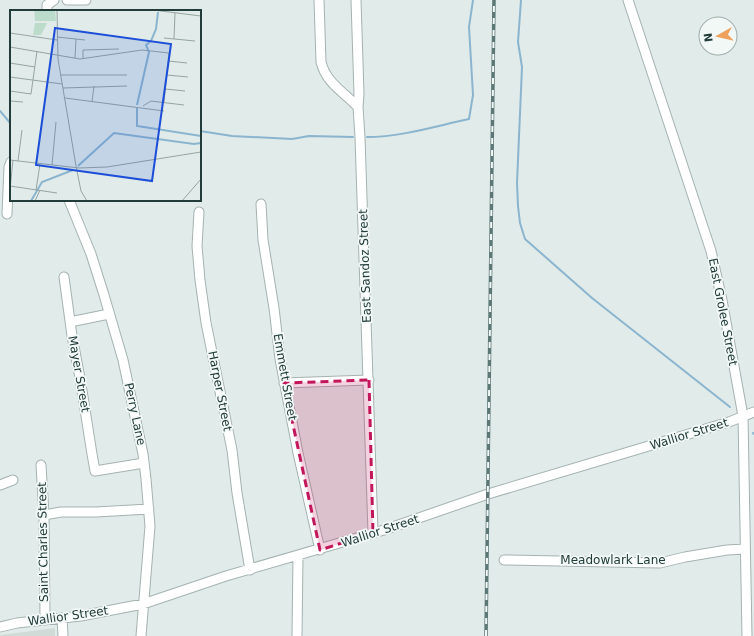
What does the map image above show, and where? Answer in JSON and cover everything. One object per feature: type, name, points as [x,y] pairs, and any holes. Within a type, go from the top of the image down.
[{"type":"street","points":[[67,0],[86,0]]},
{"type":"street","points":[[320,0],[320,56],[323,71],[333,85],[358,107]]},
{"type":"street","name":"East Sandoz Street","points":[[356,0],[359,94],[358,107],[369,380],[373,533]]},
{"type":"street","name":"East Grolee Street","points":[[628,0],[711,251],[722,300],[743,416],[745,549],[750,615],[747,636]]},
{"type":"street","points":[[7,214],[10,164]]},
{"type":"street","name":"Perry Lane","points":[[69,201],[91,254],[118,343],[127,377],[144,463],[150,526],[141,636]]},
{"type":"street","name":"Emmett Street","points":[[261,204],[263,240],[284,383],[320,550]]},
{"type":"street","name":"Harper Street","points":[[199,212],[197,246],[202,295],[206,323],[232,450],[237,493],[250,570]]},
{"type":"street","name":"Mayer Street","points":[[64,278],[95,471],[144,463]]},
{"type":"street","points":[[70,322],[109,314]]},
{"type":"street","points":[[284,383],[369,380]]},
{"type":"street","name":"Wallior Street","points":[[0,627],[80,616],[143,604],[250,570],[320,550],[488,494],[729,422],[754,412]]},
{"type":"street","name":"Saint Charles Street","points":[[41,465],[44,515],[45,620]]},
{"type":"street","points":[[0,485],[13,480]]},
{"type":"street","points":[[44,515],[61,512],[102,512],[149,509]]},
{"type":"street","name":"Meadowlark Lane","points":[[504,560],[660,563],[685,556],[745,549]]},
{"type":"street","points":[[297,636],[298,556]]},
{"type":"street","points":[[62,618],[62,636]]},
{"type":"highlighted area","points":[[369,380],[373,533],[320,550],[284,383]]},
{"type":"shaded area","points":[[55,628],[55,636],[0,636],[0,635]]},
{"type":"waterway","points":[[367,137],[380,137],[406,133],[469,119],[473,95],[469,27],[473,0]]},
{"type":"waterway","points":[[521,0],[518,42],[522,67],[517,183],[520,223],[525,239],[592,298],[730,407]]},
{"type":"waterway","points":[[0,111],[10,123]]},
{"type":"waterway","points":[[201,131],[232,136],[292,139],[309,136],[353,137]]},
{"type":"railway","points":[[486,636],[494,0]]}]
